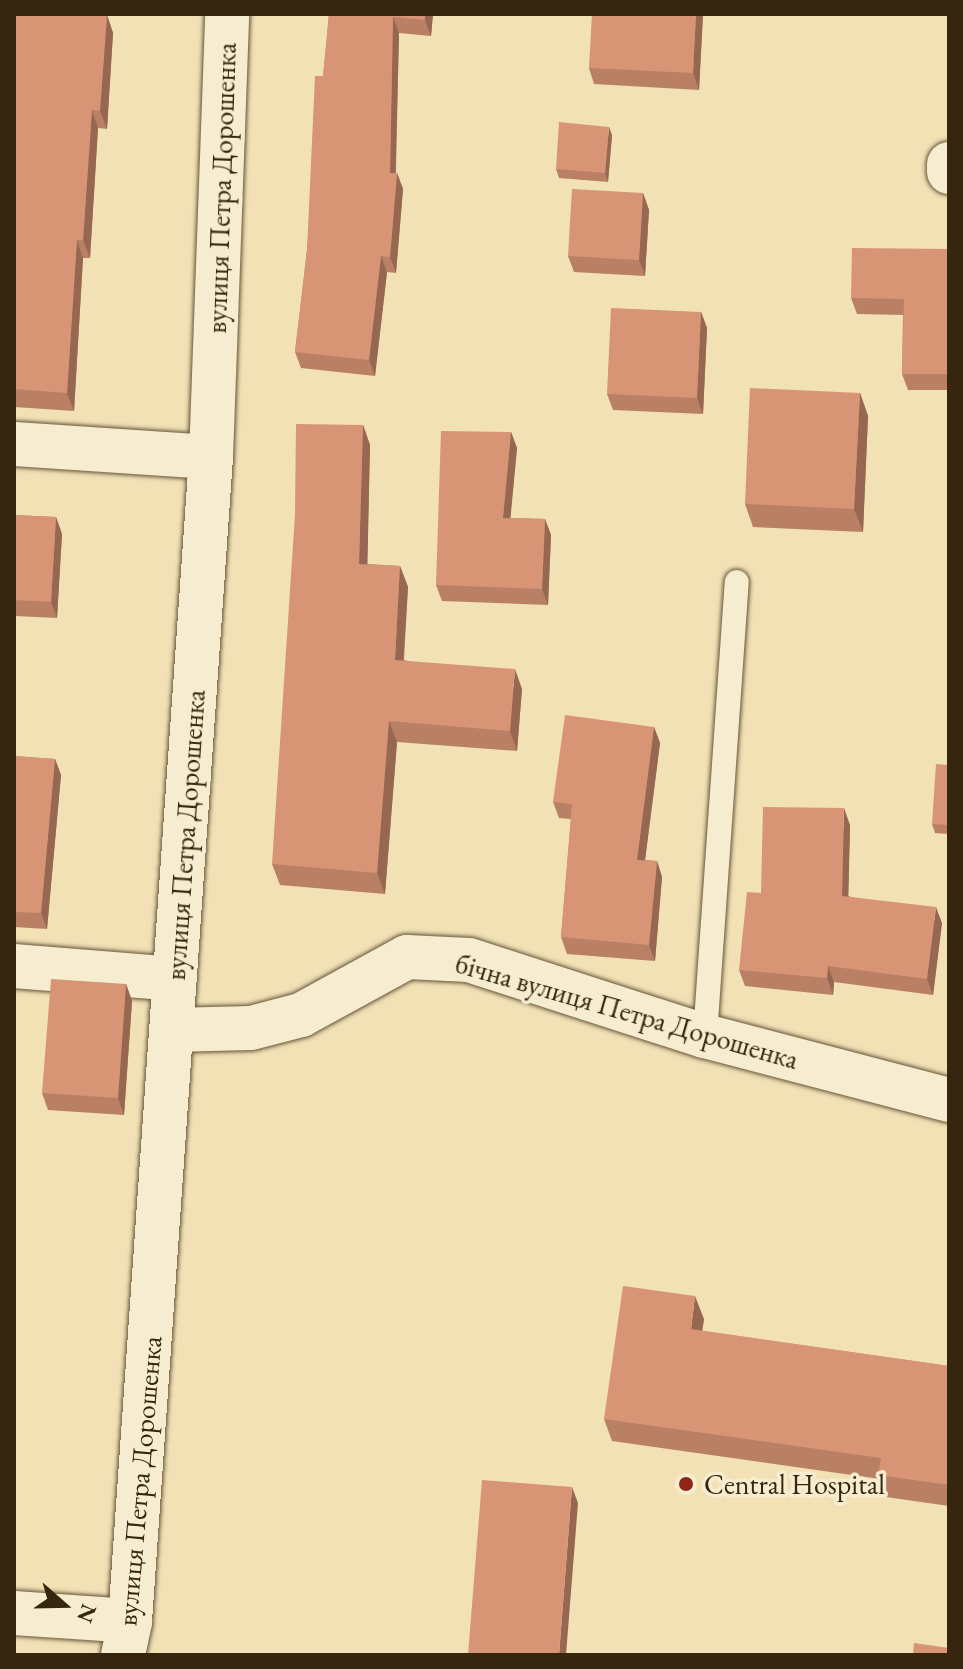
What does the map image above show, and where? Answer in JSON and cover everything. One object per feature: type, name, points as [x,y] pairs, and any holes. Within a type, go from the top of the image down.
[{"type":"street","name":"вулиця Петра Дорошенка","points":[[126,1638],[211,457],[227,14]]},
{"type":"street","points":[[949,164],[949,172]]},
{"type":"street","points":[[14,444],[211,457]]},
{"type":"street","name":"бічна вулиця Петра Дорошенка","points":[[172,1030],[251,1028],[301,1015],[407,957],[469,960],[705,1036],[949,1100]]},
{"type":"street","points":[[14,966],[174,979]]},
{"type":"street","points":[[14,1613],[126,1638]]},
{"type":"lane","points":[[705,1036],[737,582]]},
{"type":"building","points":[[14,14],[107,15],[100,111],[92,110],[83,240],[77,240],[67,393],[14,389]]},
{"type":"building","points":[[329,14],[425,14],[425,20],[393,17],[390,173],[397,173],[390,257],[381,256],[369,360],[295,352],[307,250],[315,76],[323,76]]},
{"type":"building","points":[[592,14],[696,14],[693,73],[589,68]]},
{"type":"building","points":[[559,122],[609,127],[605,173],[556,169]]},
{"type":"building","points":[[572,189],[643,193],[639,260],[568,256]]},
{"type":"building","points":[[852,248],[949,249],[949,374],[902,374],[904,299],[851,298]]},
{"type":"building","points":[[611,308],[701,312],[697,398],[607,394]]},
{"type":"building","points":[[750,388],[860,393],[854,509],[745,504]]},
{"type":"building","points":[[296,424],[363,425],[359,564],[400,566],[395,660],[515,669],[510,731],[389,721],[377,873],[272,864],[295,514]]},
{"type":"building","points":[[441,431],[511,432],[503,518],[545,519],[542,589],[436,585]]},
{"type":"building","points":[[14,515],[56,517],[51,602],[14,600]]},
{"type":"building","points":[[565,715],[654,727],[637,860],[657,861],[649,945],[561,937],[572,804],[553,802]]},
{"type":"building","points":[[14,756],[55,759],[41,913],[14,912]]},
{"type":"building","points":[[936,764],[949,765],[949,825],[932,824]]},
{"type":"building","points":[[763,807],[844,808],[842,896],[936,907],[927,979],[828,966],[827,978],[739,970],[747,892],[761,893]]},
{"type":"building","points":[[51,979],[126,984],[118,1098],[42,1093]]},
{"type":"building","points":[[623,1286],[695,1296],[691,1329],[949,1366],[949,1485],[878,1475],[881,1458],[604,1419]]},
{"type":"building","points":[[482,1480],[572,1487],[559,1655],[468,1655]]},
{"type":"building","points":[[914,1643],[949,1648],[949,1655],[913,1655]]},
{"type":"place","name":"Central Hospital","points":[[686,1484]]}]
